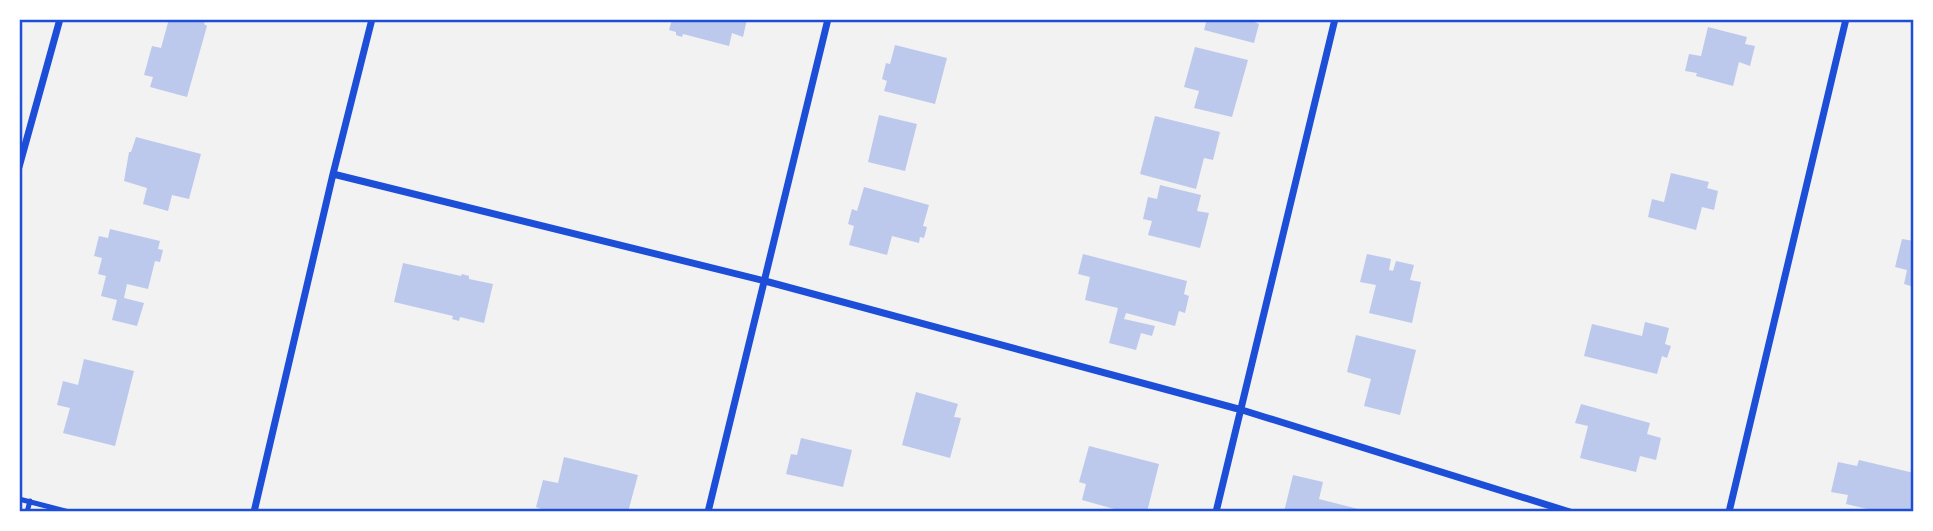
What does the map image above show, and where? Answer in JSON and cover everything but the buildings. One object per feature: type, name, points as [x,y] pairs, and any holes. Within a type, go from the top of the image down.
[{"type":"street","points":[[19,167],[23,134],[60,19]]},
{"type":"street","points":[[254,512],[372,19]]},
{"type":"street","points":[[708,512],[828,19]]},
{"type":"street","points":[[1216,512],[1335,19]]},
{"type":"street","points":[[1729,512],[1846,19]]},
{"type":"street","points":[[333,174],[765,281],[1242,410],[1570,512]]},
{"type":"lane","points":[[19,499],[69,512]]},
{"type":"lane","points":[[27,512],[30,501]]}]
